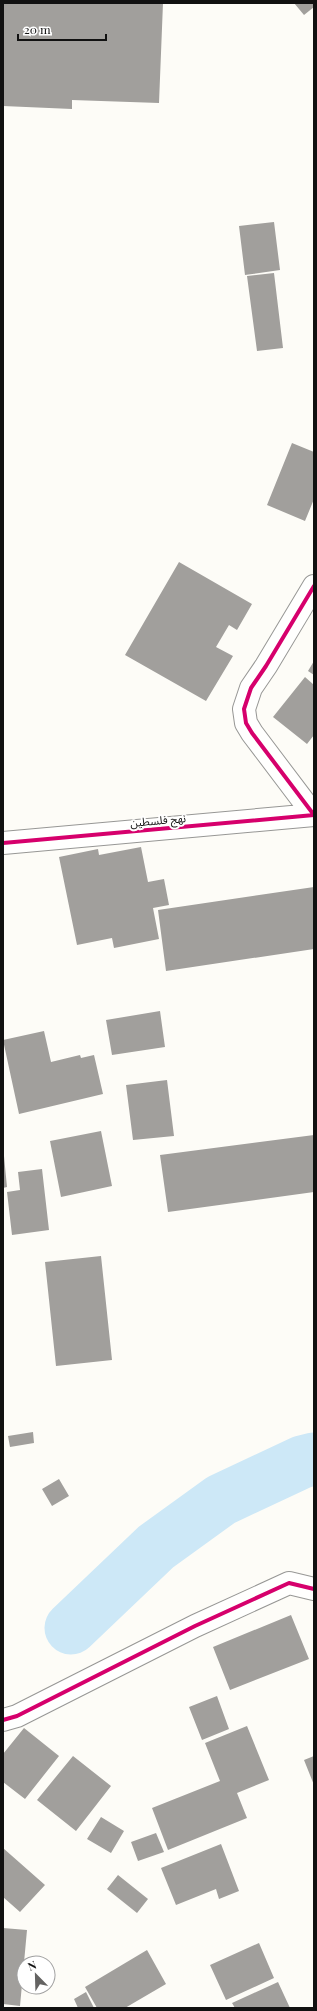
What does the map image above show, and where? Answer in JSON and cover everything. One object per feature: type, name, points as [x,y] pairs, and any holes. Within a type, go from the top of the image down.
[{"type":"street","points":[[314,586],[266,666],[251,688],[244,708],[246,723],[252,733],[314,815]]},
{"type":"street","name":"نهج فلسطين","points":[[3,843],[314,815]]},
{"type":"street","points":[[3,1720],[17,1716],[195,1626],[289,1583],[314,1589]]},
{"type":"building","points":[[3,3],[163,3],[159,103],[72,100],[72,109],[3,106]]},
{"type":"building","points":[[294,3],[314,3],[314,7],[304,15]]},
{"type":"building","points":[[274,222],[280,270],[245,275],[239,226]]},
{"type":"building","points":[[274,273],[283,348],[257,351],[247,276]]},
{"type":"building","points":[[292,443],[314,452],[314,499],[305,521],[267,505]]},
{"type":"building","points":[[179,562],[252,604],[237,630],[229,625],[216,647],[233,656],[206,701],[125,655]]},
{"type":"building","points":[[314,661],[314,675],[308,671]]},
{"type":"building","points":[[305,677],[314,685],[314,735],[307,744],[273,717]]},
{"type":"building","points":[[141,847],[148,882],[164,879],[169,905],[153,908],[159,939],[114,948],[112,938],[77,945],[59,857],[98,849],[99,855]]},
{"type":"building","points":[[314,887],[314,949],[166,971],[158,910]]},
{"type":"building","points":[[160,1011],[165,1047],[112,1055],[106,1020]]},
{"type":"building","points":[[44,1031],[51,1062],[80,1055],[81,1058],[94,1055],[103,1094],[19,1114],[3,1040]]},
{"type":"building","points":[[167,1080],[174,1136],[133,1140],[126,1085]]},
{"type":"building","points":[[101,1131],[112,1186],[61,1197],[50,1141]]},
{"type":"building","points":[[314,1135],[314,1192],[168,1212],[160,1155]]},
{"type":"building","points":[[4,1156],[7,1187],[3,1188],[3,1157]]},
{"type":"building","points":[[42,1169],[49,1230],[12,1235],[7,1192],[20,1190],[18,1172]]},
{"type":"building","points":[[101,1256],[112,1360],[56,1366],[45,1262]]},
{"type":"building","points":[[33,1432],[34,1443],[10,1447],[8,1436]]},
{"type":"building","points":[[59,1479],[69,1496],[52,1506],[42,1489]]},
{"type":"building","points":[[291,1615],[309,1659],[230,1690],[213,1647]]},
{"type":"building","points":[[217,1696],[229,1729],[202,1740],[189,1707]]},
{"type":"building","points":[[247,1726],[269,1780],[237,1793],[247,1818],[168,1850],[152,1808],[220,1781],[205,1743]]},
{"type":"building","points":[[24,1728],[59,1756],[25,1799],[3,1782],[3,1754]]},
{"type":"building","points":[[73,1756],[111,1786],[76,1831],[37,1800]]},
{"type":"building","points":[[314,1756],[314,1785],[304,1760]]},
{"type":"building","points":[[101,1817],[124,1831],[111,1853],[87,1839]]},
{"type":"building","points":[[156,1833],[164,1852],[138,1861],[131,1842]]},
{"type":"building","points":[[221,1844],[239,1891],[219,1899],[216,1889],[176,1905],[161,1868]]},
{"type":"building","points":[[3,1848],[45,1885],[20,1912],[3,1897]]},
{"type":"building","points":[[118,1875],[148,1899],[137,1913],[107,1889]]},
{"type":"building","points":[[3,1928],[27,1930],[25,1955],[16,1955],[16,1995],[21,1995],[20,2006],[3,2004]]},
{"type":"building","points":[[259,1943],[274,1978],[226,2000],[210,1965]]},
{"type":"building","points":[[147,1950],[166,1984],[125,2008],[97,2008],[85,1987]]},
{"type":"building","points":[[278,1982],[290,2008],[235,2008],[232,2003]]},
{"type":"building","points":[[86,1992],[94,2008],[78,2008],[74,1999]]},
{"type":"waterway","points":[[71,1628],[156,1547],[221,1500],[302,1462],[314,1459]]},
{"type":"cycle path","points":[[314,586],[266,666],[251,688],[244,709],[246,723],[252,733],[314,815]]},
{"type":"cycle path","points":[[3,843],[314,815]]},
{"type":"cycle path","points":[[3,1720],[17,1716],[195,1626],[289,1583],[314,1589]]}]
